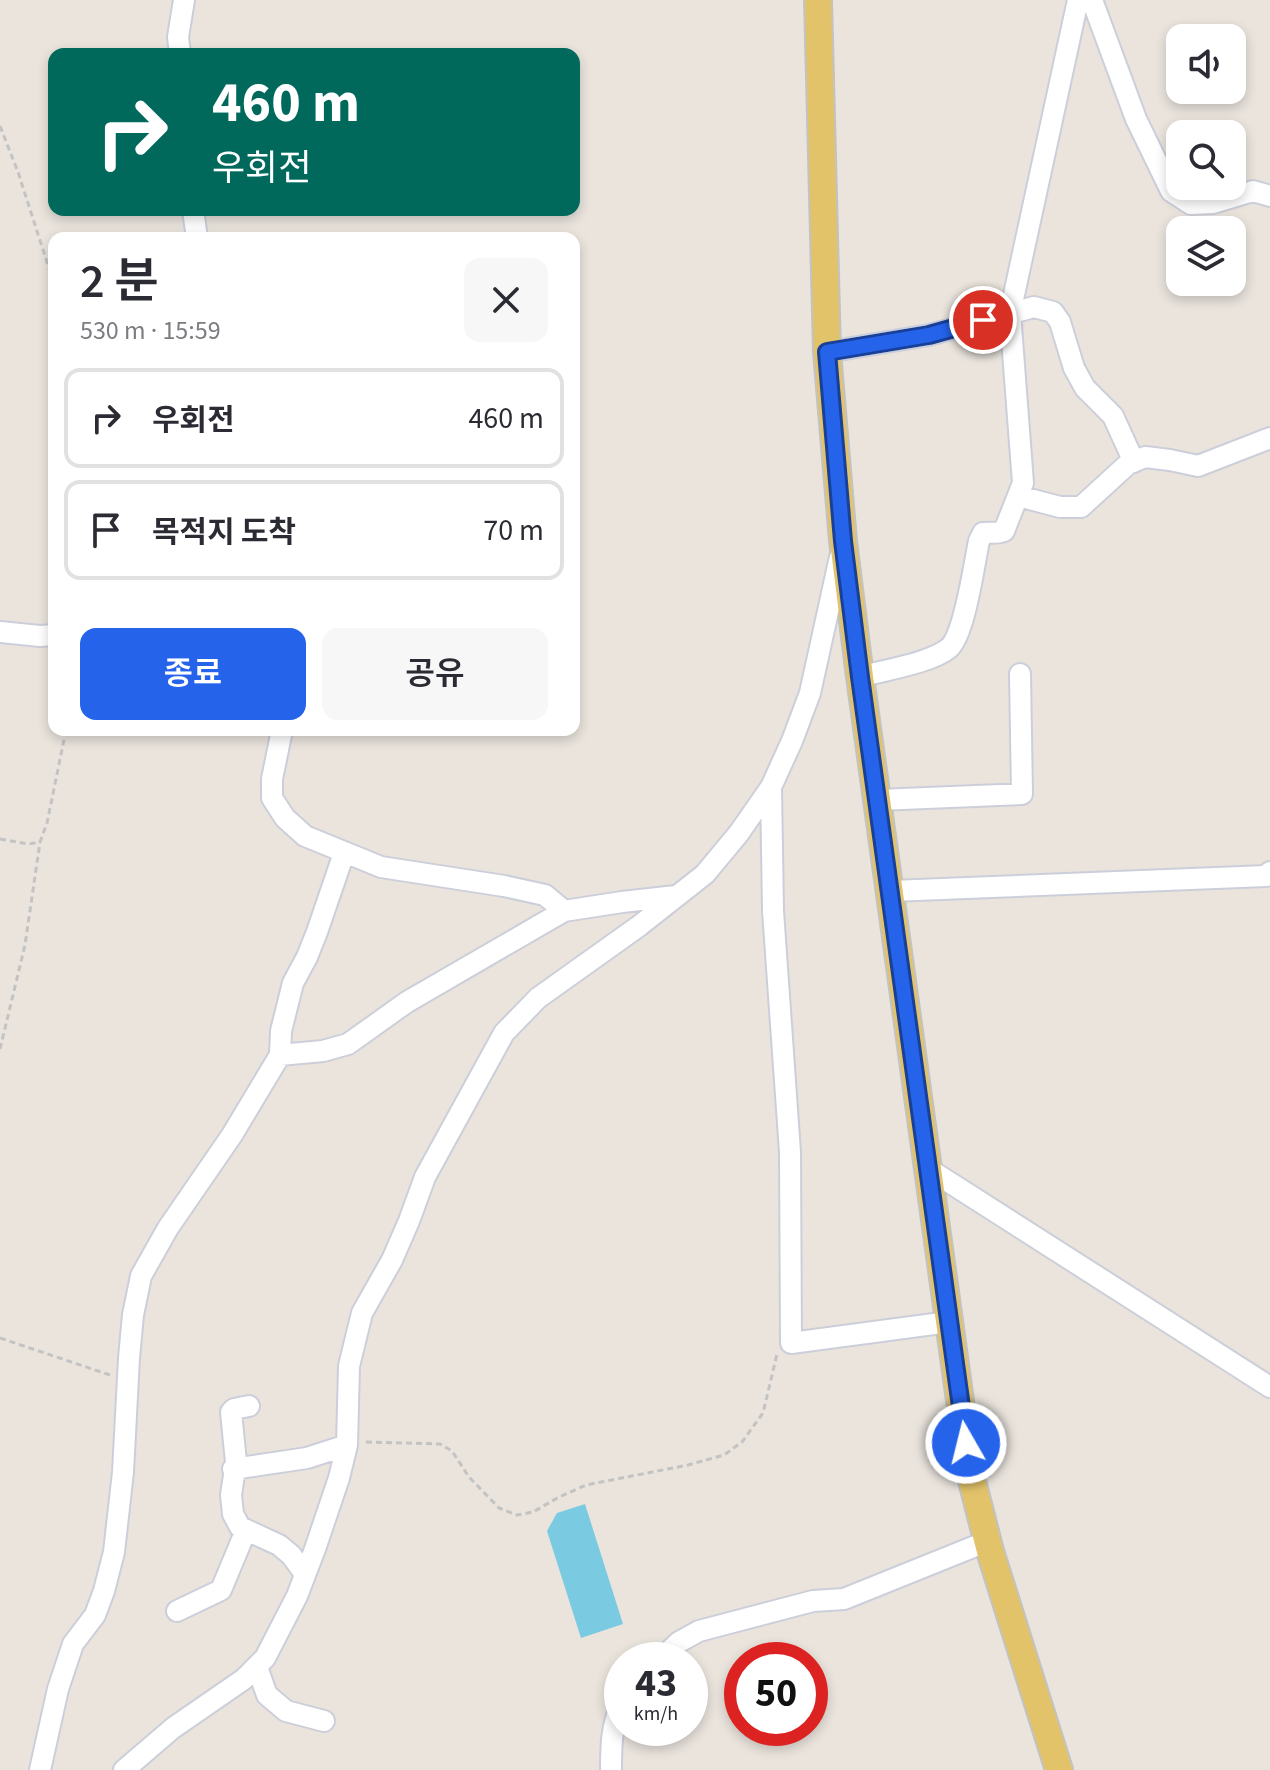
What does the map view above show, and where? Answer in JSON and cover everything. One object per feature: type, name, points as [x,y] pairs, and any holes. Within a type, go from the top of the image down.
[{"type":"main road","points":[[818,0],[827,352],[843,541],[860,677],[970,1473],[1059,1770]]},
{"type":"street","points":[[179,48],[184,0]]},
{"type":"street","points":[[860,677],[934,657],[951,646],[962,623],[979,541],[983,533],[1004,531],[1023,483],[1010,313],[1078,0]]},
{"type":"street","points":[[1092,0],[1136,119],[1171,191],[1191,204],[1213,203],[1253,191],[1270,196]]},
{"type":"street","points":[[827,352],[929,335],[1034,307],[1053,312],[1060,322],[1074,368],[1085,388],[1113,416],[1134,462]]},
{"type":"street","points":[[1018,496],[1060,507],[1081,507],[1128,464],[1145,457],[1198,466],[1270,438]]},
{"type":"street","points":[[132,1766],[173,1728],[257,1667],[265,1658],[297,1596],[339,1478],[347,1445],[349,1366],[362,1313],[392,1260],[425,1177],[504,1033],[538,998],[705,874],[771,787],[810,693],[843,541]]},
{"type":"street","points":[[0,632],[48,635]]},
{"type":"street","points":[[878,800],[1022,794],[1020,674]]},
{"type":"street","points":[[281,736],[272,779],[272,798],[285,818],[305,836],[381,867],[545,895],[564,911]]},
{"type":"street","points":[[771,787],[773,911],[790,1152],[791,1343],[949,1322]]},
{"type":"street","points":[[40,1770],[58,1689],[73,1644],[95,1615],[114,1552],[123,1472],[133,1315],[141,1276],[168,1228],[232,1135],[280,1055],[281,1031],[293,983],[312,944],[344,853]]},
{"type":"street","points":[[891,891],[1207,880],[1266,876],[1270,872]]},
{"type":"street","points":[[280,1055],[323,1051],[348,1044],[407,1002],[564,911],[678,896]]},
{"type":"street","points":[[927,1168],[1270,1387]]},
{"type":"street","points":[[249,1406],[231,1412],[236,1462],[231,1495],[233,1514],[240,1527],[279,1545],[291,1555],[305,1574]]},
{"type":"street","points":[[233,1469],[307,1458],[347,1445]]},
{"type":"street","points":[[177,1611],[221,1590],[246,1530]]},
{"type":"street","points":[[679,1642],[699,1631],[813,1601],[844,1599],[988,1541]]},
{"type":"street","points":[[257,1667],[267,1695],[286,1711],[324,1721]]},
{"type":"street","points":[[611,1770],[612,1746]]},
{"type":"path","points":[[0,126],[48,265]]},
{"type":"path","points":[[0,1049],[25,945],[40,842],[47,823],[65,736]]},
{"type":"path","points":[[0,839],[29,844],[40,842]]},
{"type":"path","points":[[0,1338],[128,1381]]},
{"type":"path","points":[[347,1445],[364,1442],[440,1444],[452,1451],[469,1477],[499,1508],[517,1515],[533,1512],[586,1485],[724,1455],[742,1442],[763,1413],[778,1348],[791,1343]]},
{"type":"water","points":[[585,1504],[623,1624],[581,1638],[547,1531],[557,1513]]},
{"type":"route","points":[[966,1443],[860,677],[843,541],[827,352],[929,335],[983,320]]}]
